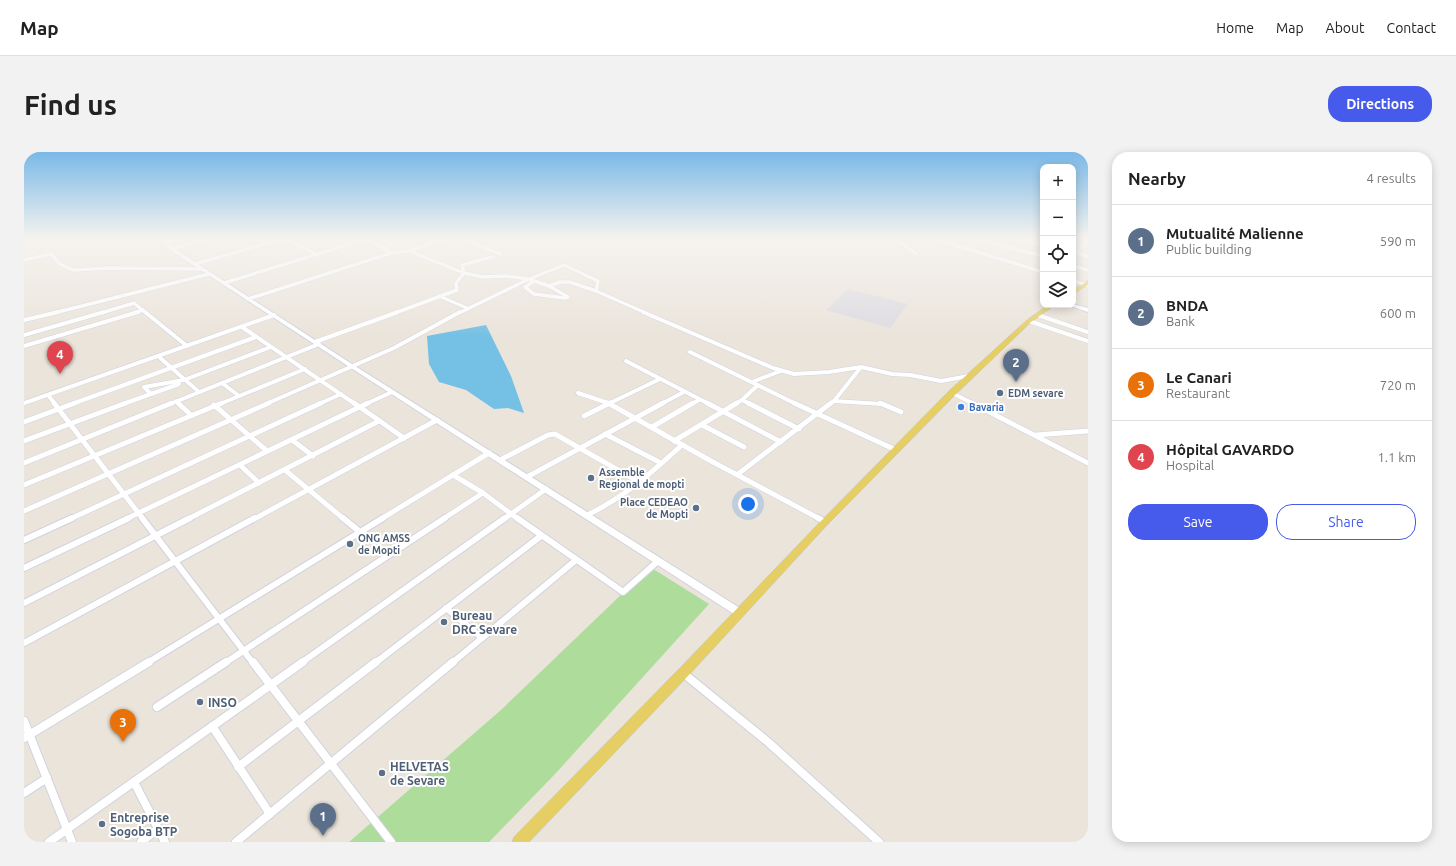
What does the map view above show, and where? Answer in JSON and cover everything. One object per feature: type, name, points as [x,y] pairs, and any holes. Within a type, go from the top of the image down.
[{"type":"main road","points":[[1076,290],[1087,284]]},
{"type":"main road","points":[[519,842],[683,673],[825,522],[952,393],[1029,321],[1048,308]]},
{"type":"street","points":[[205,271],[740,613]]},
{"type":"street","points":[[224,283],[261,271]]},
{"type":"street","points":[[248,299],[334,271]]},
{"type":"street","points":[[460,271],[483,277],[506,276],[531,280],[550,286],[568,296],[564,298],[534,294],[525,287],[531,280]]},
{"type":"street","points":[[24,511],[353,367],[405,343],[467,308],[550,271]]},
{"type":"street","points":[[577,271],[598,281],[596,292]]},
{"type":"street","points":[[24,463],[286,357],[317,343],[457,290],[456,283],[464,273]]},
{"type":"street","points":[[24,320],[209,274]]},
{"type":"street","points":[[550,286],[560,282],[570,282],[773,368],[794,374],[829,372],[861,367],[892,374],[910,375],[941,381],[969,376]]},
{"type":"street","points":[[1076,282],[1087,284]]},
{"type":"street","points":[[439,296],[467,308]]},
{"type":"street","points":[[24,335],[134,303],[187,346]]},
{"type":"street","points":[[1076,305],[1088,310]]},
{"type":"street","points":[[1076,307],[1088,310]]},
{"type":"street","points":[[24,346],[143,310]]},
{"type":"street","points":[[24,403],[274,315]]},
{"type":"street","points":[[1038,315],[1088,332]]},
{"type":"street","points":[[1029,321],[1088,342]]},
{"type":"street","points":[[242,326],[404,438]]},
{"type":"street","points":[[24,422],[256,336]]},
{"type":"street","points":[[24,441],[151,394],[271,347]]},
{"type":"street","points":[[690,352],[818,415],[896,450]]},
{"type":"street","points":[[158,356],[199,392]]},
{"type":"street","points":[[626,361],[781,442]]},
{"type":"street","points":[[738,474],[818,415],[834,401],[861,367]]},
{"type":"street","points":[[24,485],[214,405],[305,369]]},
{"type":"street","points":[[752,382],[782,370]]},
{"type":"street","points":[[584,416],[660,379]]},
{"type":"street","points":[[137,380],[151,394]]},
{"type":"street","points":[[144,387],[185,380]]},
{"type":"street","points":[[222,383],[239,396]]},
{"type":"street","points":[[674,441],[742,400],[758,385]]},
{"type":"street","points":[[24,568],[392,392]]},
{"type":"street","points":[[527,477],[684,392]]},
{"type":"street","points":[[578,393],[592,395],[825,522]]},
{"type":"street","points":[[952,393],[1088,463]]},
{"type":"street","points":[[24,540],[341,394]]},
{"type":"street","points":[[48,395],[391,842]]},
{"type":"street","points":[[652,427],[699,400]]},
{"type":"street","points":[[742,400],[798,429]]},
{"type":"street","points":[[176,401],[191,415]]},
{"type":"street","points":[[834,401],[879,403],[901,412]]},
{"type":"street","points":[[214,405],[267,451]]},
{"type":"street","points":[[24,643],[437,420]]},
{"type":"street","points":[[24,602],[379,422]]},
{"type":"street","points":[[702,425],[744,447]]},
{"type":"street","points":[[1035,436],[1088,431]]},
{"type":"street","points":[[500,460],[552,434],[559,435],[640,482]]},
{"type":"street","points":[[605,434],[661,463]]},
{"type":"street","points":[[292,440],[313,456]]},
{"type":"street","points":[[587,516],[604,508],[640,482],[682,445]]},
{"type":"street","points":[[27,736],[489,453]]},
{"type":"street","points":[[240,465],[259,483]]},
{"type":"street","points":[[285,470],[360,532]]},
{"type":"street","points":[[453,475],[483,493],[541,536],[623,592],[658,560]]},
{"type":"street","points":[[50,842],[271,684],[512,515],[546,489]]},
{"type":"street","points":[[157,707],[483,493]]},
{"type":"street","points":[[238,767],[541,536]]},
{"type":"street","points":[[236,842],[576,560]]},
{"type":"street","points":[[446,608],[482,638]]},
{"type":"street","points":[[683,673],[768,742],[879,842]]},
{"type":"street","points":[[24,721],[27,736],[47,778],[72,842]]},
{"type":"street","points":[[212,726],[270,814]]},
{"type":"street","points":[[24,793],[47,778]]},
{"type":"street","points":[[134,782],[165,842]]},
{"type":"street","points":[[141,842],[158,829]]},
{"type":"shaded area","points":[[848,289],[908,304],[890,328],[826,310]]},
{"type":"green space","points":[[650,567],[709,604],[556,773],[489,842],[349,842],[501,710]]},
{"type":"water","points":[[486,325],[511,376],[524,413],[508,408],[494,409],[466,390],[439,382],[429,364],[427,336]]},
{"type":"place","name":"Hôpital GAVARDO","points":[[60,374]]},
{"type":"place","name":"BNDA","points":[[1016,382]]},
{"type":"place","name":"EDM sevare","points":[[1000,393]]},
{"type":"place","name":"Bavaria","points":[[961,407]]},
{"type":"place","name":"Assemble Regional de mopti","points":[[591,478]]},
{"type":"place","name":"Place CEDEAO de Mopti","points":[[696,508]]},
{"type":"place","name":"ONG AMSS de Mopti","points":[[350,544]]},
{"type":"place","name":"Bureau DRC Sevare","points":[[444,622]]},
{"type":"place","name":"INSO","points":[[200,702]]},
{"type":"place","name":"Le Canari","points":[[123,742]]},
{"type":"place","name":"HELVETAS de Sevare","points":[[382,773]]},
{"type":"place","name":"Entreprise Sogoba BTP","points":[[102,824]]},
{"type":"place","name":"Mutualité Malienne","points":[[323,836]]}]
